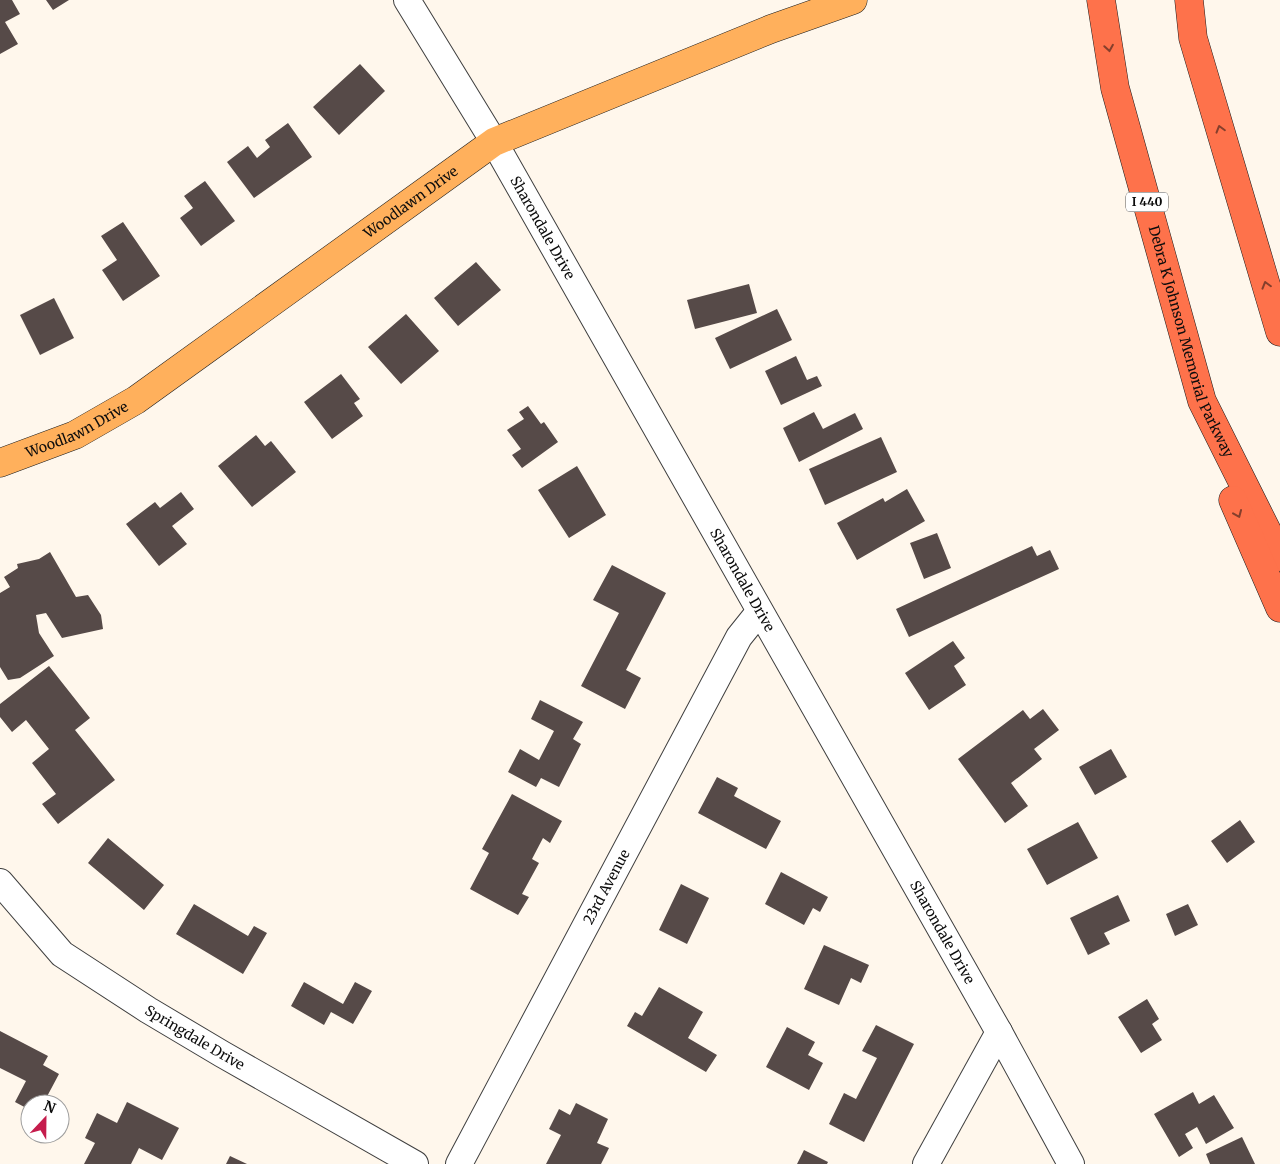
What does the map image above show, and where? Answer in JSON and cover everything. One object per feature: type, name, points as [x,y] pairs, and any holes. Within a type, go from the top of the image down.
[{"type":"highway","name":"Debra K Johnson Memorial Parkway","points":[[1101,0],[1115,88],[1202,401],[1280,557]]},
{"type":"highway","points":[[1190,0],[1193,38],[1280,332]]},
{"type":"highway","points":[[1202,401],[1233,501],[1280,608]]},
{"type":"main road","name":"Woodlawn Drive","points":[[0,463],[75,435],[136,400],[494,142],[771,29],[853,0]]},
{"type":"street","name":"Sharondale Drive","points":[[407,0],[494,142],[999,1032],[1071,1164]]},
{"type":"street","name":"23rd Avenue","points":[[459,1164],[739,637],[759,612]]},
{"type":"street","name":"Springdale Drive","points":[[0,882],[62,954],[148,1010],[415,1164]]},
{"type":"street","points":[[926,1164],[999,1032]]},
{"type":"building","points":[[0,0],[12,0],[20,14],[5,22],[18,44],[0,54]]},
{"type":"building","points":[[46,0],[69,0],[53,10]]},
{"type":"building","points":[[360,64],[385,91],[339,135],[313,107]]},
{"type":"building","points":[[288,123],[312,157],[254,198],[227,162],[248,146],[257,158],[270,147],[265,140]]},
{"type":"building","points":[[205,181],[235,221],[201,246],[180,218],[193,208],[184,196]]},
{"type":"building","points":[[123,222],[160,276],[123,301],[102,270],[117,260],[101,236]]},
{"type":"building","points":[[476,262],[501,290],[458,326],[434,298]]},
{"type":"building","points":[[749,284],[757,313],[695,329],[687,300]]},
{"type":"building","points":[[54,298],[74,338],[40,355],[20,315]]},
{"type":"building","points":[[777,309],[792,340],[730,369],[715,338]]},
{"type":"building","points":[[406,314],[439,351],[401,384],[368,347]]},
{"type":"building","points":[[796,356],[807,380],[817,376],[822,386],[781,405],[765,371]]},
{"type":"building","points":[[341,374],[360,399],[354,403],[363,416],[332,439],[304,402]]},
{"type":"building","points":[[528,406],[541,424],[544,422],[558,442],[522,468],[512,455],[521,449],[507,430],[524,419],[519,412]]},
{"type":"building","points":[[814,412],[823,429],[855,413],[863,429],[799,462],[783,428]]},
{"type":"building","points":[[256,435],[265,446],[271,441],[296,472],[252,507],[218,466]]},
{"type":"building","points":[[881,437],[897,472],[825,505],[809,469]]},
{"type":"building","points":[[577,466],[606,515],[569,538],[538,490]]},
{"type":"building","points":[[907,489],[925,521],[857,560],[837,523],[883,498],[885,502]]},
{"type":"building","points":[[181,492],[194,509],[172,526],[187,544],[159,566],[126,524],[155,502],[160,508]]},
{"type":"building","points":[[937,533],[951,568],[924,579],[910,543]]},
{"type":"building","points":[[1032,546],[1037,556],[1050,550],[1059,569],[909,637],[896,609]]},
{"type":"building","points":[[50,552],[76,597],[88,595],[101,615],[103,629],[62,638],[46,613],[36,615],[39,633],[54,656],[20,678],[8,680],[0,667],[0,593],[10,587],[4,577],[18,568],[17,564],[39,559]]},
{"type":"building","points":[[612,565],[666,593],[626,670],[641,678],[625,709],[581,686],[619,613],[593,600]]},
{"type":"building","points":[[953,641],[965,658],[954,666],[966,685],[929,710],[905,673]]},
{"type":"building","points":[[49,666],[90,718],[75,730],[115,780],[58,824],[42,804],[56,794],[32,763],[49,749],[26,720],[12,732],[0,717],[0,704]]},
{"type":"building","points":[[540,700],[583,722],[573,739],[581,744],[559,787],[541,778],[536,787],[508,772],[520,749],[539,760],[554,731],[531,719]]},
{"type":"building","points":[[1043,709],[1059,730],[1034,749],[1042,759],[1011,783],[1028,806],[1005,823],[958,759],[1023,710],[1030,719]]},
{"type":"building","points":[[1111,749],[1127,777],[1095,795],[1079,767]]},
{"type":"building","points":[[717,777],[738,788],[734,796],[781,821],[766,849],[698,813]]},
{"type":"building","points":[[512,794],[562,821],[550,843],[543,838],[532,859],[539,863],[522,894],[529,897],[518,915],[470,889],[489,853],[482,849]]},
{"type":"building","points":[[1240,820],[1255,842],[1227,863],[1211,841]]},
{"type":"building","points":[[1078,822],[1098,858],[1047,885],[1027,849]]},
{"type":"building","points":[[108,838],[164,885],[144,910],[88,863]]},
{"type":"building","points":[[781,872],[828,897],[820,912],[813,908],[804,925],[765,904]]},
{"type":"building","points":[[681,884],[709,898],[687,944],[659,930]]},
{"type":"building","points":[[1118,895],[1130,921],[1104,933],[1110,944],[1088,955],[1070,918]]},
{"type":"building","points":[[194,904],[248,936],[254,926],[267,933],[243,974],[176,934]]},
{"type":"building","points":[[1188,904],[1198,925],[1175,936],[1166,914]]},
{"type":"building","points":[[824,945],[869,965],[861,983],[851,978],[839,1005],[804,989]]},
{"type":"building","points":[[304,982],[343,1004],[355,982],[372,991],[353,1024],[331,1012],[324,1025],[291,1006]]},
{"type":"building","points":[[659,987],[703,1012],[688,1038],[717,1055],[706,1072],[627,1026],[635,1012],[642,1016]]},
{"type":"building","points":[[1147,999],[1159,1019],[1152,1024],[1162,1040],[1141,1053],[1118,1017]]},
{"type":"building","points":[[876,1025],[914,1044],[864,1142],[829,1124],[844,1093],[856,1099],[877,1058],[862,1051]]},
{"type":"building","points":[[787,1027],[815,1042],[808,1055],[823,1063],[809,1090],[766,1067]]},
{"type":"building","points":[[0,1031],[48,1056],[43,1065],[59,1074],[48,1094],[20,1094],[20,1105],[15,1102],[26,1081],[0,1068]]},
{"type":"building","points":[[1193,1092],[1199,1104],[1214,1095],[1234,1128],[1206,1144],[1197,1127],[1185,1134],[1193,1148],[1179,1157],[1154,1114]]},
{"type":"building","points":[[127,1102],[179,1128],[162,1160],[139,1148],[131,1164],[84,1164],[95,1143],[85,1138],[97,1113],[117,1123]]},
{"type":"building","points":[[576,1103],[608,1119],[597,1143],[609,1148],[601,1164],[546,1164],[561,1135],[549,1129],[559,1109],[570,1115]]},
{"type":"building","points":[[1242,1137],[1255,1164],[1210,1164],[1206,1154]]},
{"type":"building","points":[[804,1150],[828,1162],[827,1164],[797,1164]]},
{"type":"building","points":[[230,1156],[247,1164],[226,1164]]}]
